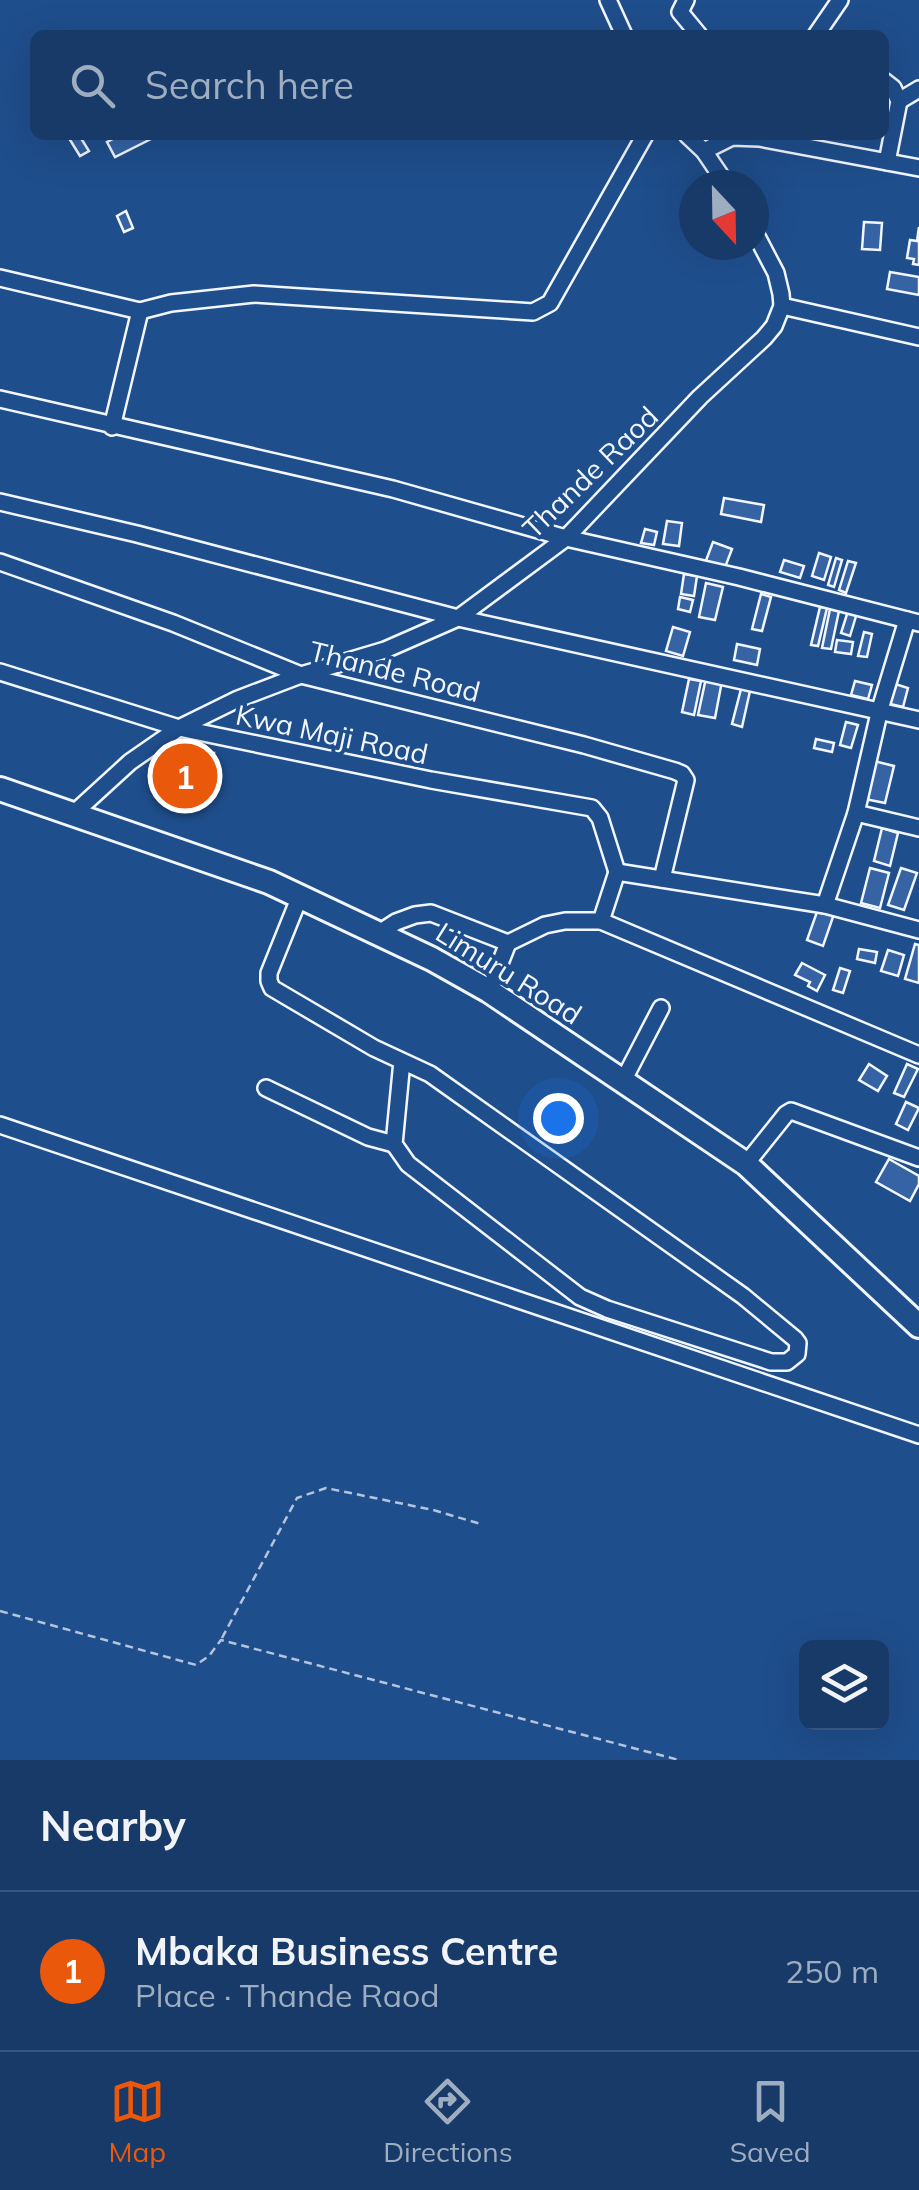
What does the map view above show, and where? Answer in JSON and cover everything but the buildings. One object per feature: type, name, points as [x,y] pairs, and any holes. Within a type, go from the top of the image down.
[{"type":"highway","name":"Limuru Road","points":[[0,789],[268,882],[432,958],[490,991],[746,1164],[919,1326]]},
{"type":"street","points":[[608,0],[622,30]]},
{"type":"street","points":[[686,0],[680,12],[695,30]]},
{"type":"street","points":[[819,30],[840,0]]},
{"type":"street","points":[[887,162],[900,100],[889,85]]},
{"type":"street","points":[[900,100],[919,89]]},
{"type":"street","points":[[0,278],[140,310],[254,294],[533,312],[550,303],[642,140]]},
{"type":"street","points":[[693,140],[717,170]]},
{"type":"street","points":[[704,150],[727,140]]},
{"type":"street","points":[[769,140],[919,168]]},
{"type":"street","points":[[769,260],[782,294],[782,306],[919,337]]},
{"type":"street","name":"Thande Raod","points":[[72,815],[130,762],[179,728],[301,675],[385,650],[458,618],[566,538],[700,397],[764,338],[782,306]]},
{"type":"street","points":[[112,427],[140,310]]},
{"type":"street","points":[[0,400],[393,490],[566,538],[913,622],[880,710],[856,813],[824,905]]},
{"type":"street","points":[[0,502],[458,618],[919,720]]},
{"type":"street","name":"Thande Road","points":[[0,562],[301,675],[584,745],[682,774],[686,780],[662,879]]},
{"type":"street","name":"Kwa Maji Road","points":[[0,672],[179,728],[431,780],[592,808],[600,818],[617,872]]},
{"type":"street","points":[[856,813],[919,828]]},
{"type":"street","points":[[601,921],[617,872],[824,905],[919,930]]},
{"type":"street","points":[[266,1088],[368,1137],[394,1144],[408,1164],[580,1297],[771,1362],[787,1362],[797,1354],[795,1339],[743,1296],[430,1074],[374,1048],[272,988],[269,974],[300,896]]},
{"type":"street","points":[[379,933],[396,922],[431,913],[508,943]]},
{"type":"street","points":[[490,991],[508,943],[545,925],[601,921],[919,1055]]},
{"type":"street","points":[[623,1082],[660,1008]]},
{"type":"street","points":[[394,1144],[402,1061]]},
{"type":"street","points":[[746,1164],[791,1111],[919,1158]]},
{"type":"street","points":[[0,1125],[919,1435]]},
{"type":"path","points":[[0,1611],[196,1665],[221,1640],[297,1498],[326,1488],[481,1524]]},
{"type":"path","points":[[221,1640],[679,1760]]},
{"type":"place","name":"Mbaka Business Centre","points":[[185,776]]}]
